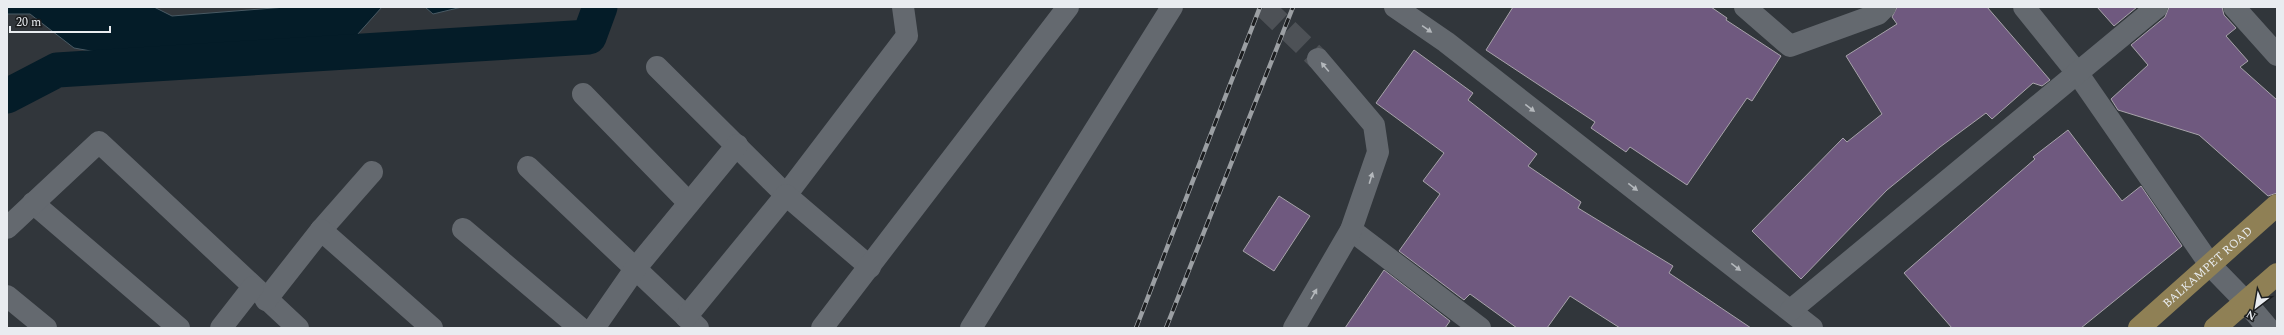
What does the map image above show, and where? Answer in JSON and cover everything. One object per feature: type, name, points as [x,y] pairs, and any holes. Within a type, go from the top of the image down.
[{"type":"main road","name":"BALKAMPET ROAD","points":[[2139,328],[2211,266],[2277,205]]},
{"type":"main road","points":[[2215,328],[2277,274]]},
{"type":"street","points":[[528,166],[692,322],[786,194],[907,36],[902,7]]},
{"type":"street","points":[[827,326],[870,267],[1068,7]]},
{"type":"street","points":[[972,328],[1172,7]]},
{"type":"street","points":[[1395,7],[1446,42],[1792,310],[1812,328]]},
{"type":"street","points":[[1745,7],[1790,46],[1878,14],[1885,7]]},
{"type":"street","points":[[2024,7],[2078,74],[2211,266],[2246,302],[2268,328]]},
{"type":"street","points":[[1792,310],[2157,7]]},
{"type":"street","points":[[2234,7],[2277,55]]},
{"type":"street","points":[[1294,328],[1352,230],[1378,152],[1374,125],[1318,58]]},
{"type":"street","points":[[657,67],[786,194],[870,267]]},
{"type":"street","points":[[583,94],[689,203]]},
{"type":"street","points":[[7,228],[99,142],[259,294],[298,328]]},
{"type":"street","points":[[594,328],[635,269],[737,145]]},
{"type":"street","points":[[221,328],[259,294],[321,230],[372,172]]},
{"type":"street","points":[[33,203],[179,328]]},
{"type":"street","points":[[463,229],[580,328]]},
{"type":"street","points":[[321,230],[432,328]]},
{"type":"street","points":[[1352,230],[1480,328]]},
{"type":"street","points":[[7,296],[46,328]]},
{"type":"water","points":[[7,7],[154,7],[172,16],[286,7],[382,7],[349,44],[206,46],[113,55],[74,48],[30,14],[7,14]]},
{"type":"water","points":[[425,7],[462,7],[433,14]]},
{"type":"building","points":[[1513,7],[1711,7],[1727,18],[1726,20],[1781,56],[1752,101],[1747,98],[1687,185],[1630,147],[1626,152],[1591,128],[1595,122],[1486,50]]},
{"type":"building","points":[[1897,7],[1987,7],[2050,80],[2042,86],[2033,83],[1992,119],[1986,113],[1940,147],[1887,190],[1801,279],[1752,231],[1843,138],[1847,142],[1882,114],[1846,56],[1897,24],[1892,17]]},
{"type":"building","points":[[2097,7],[2137,7],[2114,26]]},
{"type":"building","points":[[2169,7],[2222,7],[2224,15],[2236,28],[2226,36],[2248,61],[2240,67],[2277,100],[2277,193],[2268,196],[2199,135],[2118,110],[2111,99],[2148,65],[2131,45],[2165,17]]},
{"type":"building","points":[[1414,50],[1473,93],[1468,100],[1537,154],[1528,166],[1581,202],[1578,208],[1673,266],[1669,273],[1751,328],[1620,328],[1570,296],[1547,328],[1517,328],[1470,294],[1464,300],[1399,251],[1440,194],[1423,181],[1444,153],[1376,103]]},
{"type":"building","points":[[2068,130],[2122,201],[2141,186],[2182,246],[2081,328],[1952,328],[1904,273],[2035,159],[2033,157]]},
{"type":"building","points":[[1279,196],[1310,216],[1274,271],[1243,251]]},
{"type":"building","points":[[1384,270],[1450,321],[1445,328],[1345,328]]},
{"type":"waterway","points":[[7,96],[57,70],[589,37],[600,7]]},
{"type":"tunnel","points":[[1264,7],[1318,59]]},
{"type":"railway","points":[[1136,328],[1260,7]]},
{"type":"railway","points":[[1166,328],[1293,7]]}]
